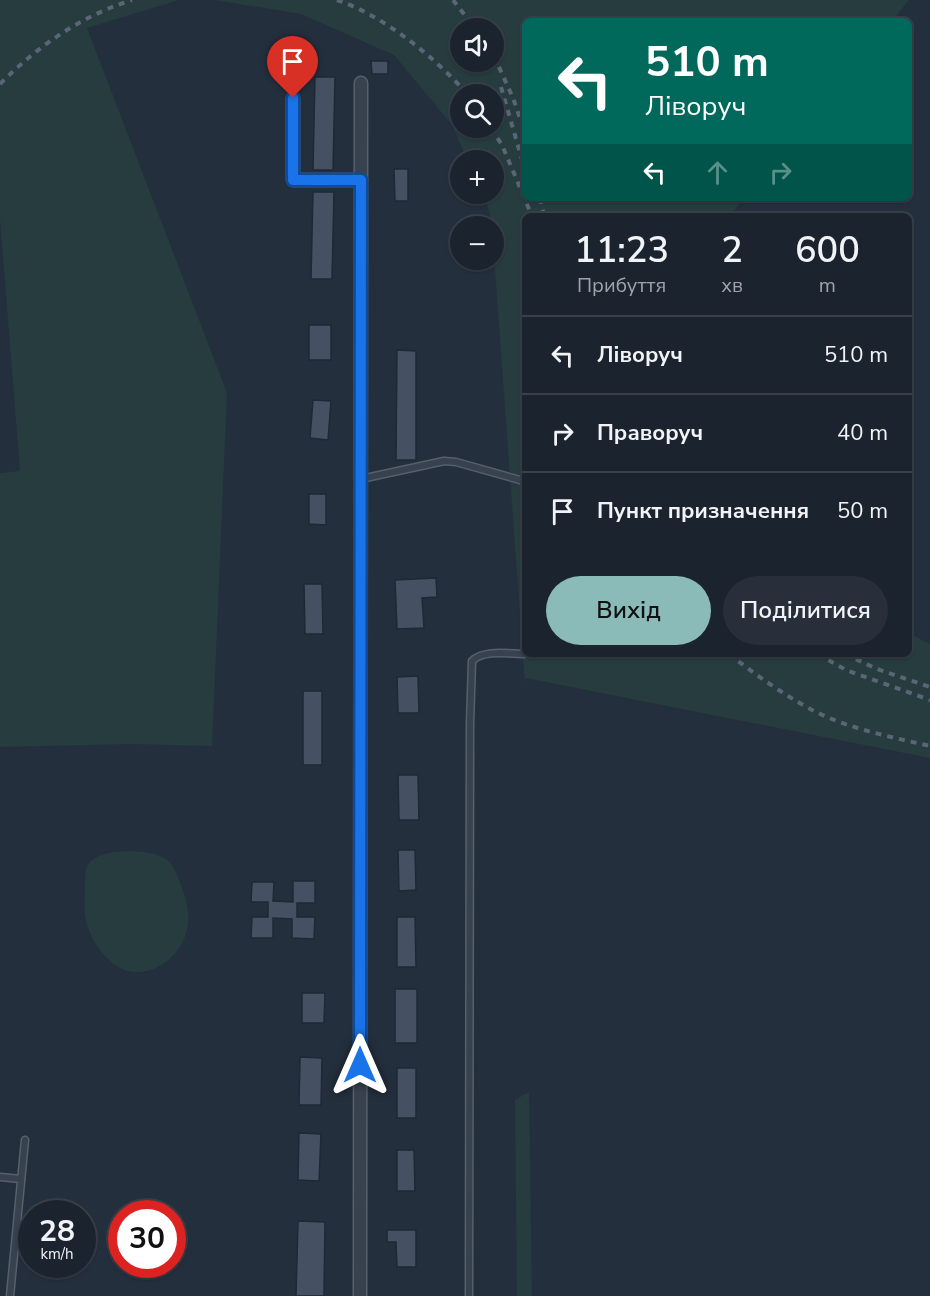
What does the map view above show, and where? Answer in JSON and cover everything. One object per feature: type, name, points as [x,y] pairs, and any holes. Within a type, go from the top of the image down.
[{"type":"street","points":[[360,1296],[361,83]]},
{"type":"street","points":[[293,98],[293,180],[361,180]]},
{"type":"lane","points":[[362,479],[444,460],[522,481]]},
{"type":"lane","points":[[470,1296],[470,724],[472,661],[477,656],[485,654],[522,654]]},
{"type":"lane","points":[[10,1296],[25,1140]]},
{"type":"lane","points":[[0,1177],[21,1179]]},
{"type":"green space","points":[[0,0],[179,0],[87,28],[227,393],[212,746],[130,744],[0,747],[0,473],[20,471],[0,219]]},
{"type":"green space","points":[[215,0],[909,0],[894,18],[522,18],[522,201],[742,201],[732,213],[522,213],[522,642],[495,270],[504,270],[504,216],[490,216],[486,204],[504,204],[504,150],[463,150],[458,138],[504,138],[504,84],[450,84],[450,123],[394,55],[301,14]]},
{"type":"green space","points":[[912,635],[930,644],[930,758],[526,678],[525,684],[523,657],[912,657]]},
{"type":"green space","points":[[133,851],[157,855],[170,863],[181,885],[188,911],[186,934],[175,954],[157,967],[135,972],[117,966],[109,960],[90,934],[85,915],[85,874],[90,862],[105,854]]},
{"type":"green space","points":[[529,1092],[532,1296],[517,1296],[515,1100]]},
{"type":"building","points":[[371,61],[388,61],[388,74],[372,74]]},
{"type":"building","points":[[287,67],[300,67],[301,76],[287,76]]},
{"type":"building","points":[[289,77],[301,77],[301,85],[289,86]]},
{"type":"building","points":[[315,77],[335,77],[333,170],[313,170]]},
{"type":"building","points":[[394,169],[408,169],[408,201],[395,201]]},
{"type":"building","points":[[313,192],[334,192],[332,279],[311,279]]},
{"type":"building","points":[[309,325],[331,325],[331,360],[309,360]]},
{"type":"building","points":[[397,350],[416,351],[416,460],[396,460]]},
{"type":"building","points":[[313,400],[331,401],[328,440],[310,438]]},
{"type":"building","points":[[309,494],[326,494],[326,525],[309,524]]},
{"type":"building","points":[[436,578],[437,597],[422,598],[424,628],[397,629],[395,580]]},
{"type":"building","points":[[304,584],[322,584],[323,634],[305,634]]},
{"type":"building","points":[[418,676],[419,713],[398,713],[397,677]]},
{"type":"building","points":[[303,691],[322,691],[322,765],[303,765]]},
{"type":"building","points":[[398,775],[418,775],[419,820],[399,820]]},
{"type":"building","points":[[398,850],[415,850],[416,890],[399,891]]},
{"type":"building","points":[[293,881],[315,881],[315,903],[297,903],[297,917],[315,917],[314,939],[292,938],[292,919],[273,918],[273,938],[251,938],[252,917],[268,917],[268,902],[251,902],[252,882],[274,882],[273,901],[293,902]]},
{"type":"building","points":[[397,917],[415,917],[416,967],[397,967]]},
{"type":"building","points":[[395,989],[417,989],[417,1043],[395,1043]]},
{"type":"building","points":[[302,993],[325,993],[324,1023],[302,1023]]},
{"type":"building","points":[[300,1057],[322,1058],[321,1105],[299,1105]]},
{"type":"building","points":[[397,1068],[416,1068],[416,1118],[397,1118]]},
{"type":"building","points":[[299,1133],[321,1134],[319,1181],[298,1180]]},
{"type":"building","points":[[397,1150],[414,1150],[415,1191],[397,1191]]},
{"type":"building","points":[[298,1221],[325,1222],[324,1296],[296,1296]]},
{"type":"building","points":[[387,1230],[416,1230],[416,1267],[397,1267],[396,1242],[387,1242]]},
{"type":"railway","points":[[0,84],[29,57],[61,34],[95,15],[132,0]]},
{"type":"railway","points":[[337,0],[373,16],[408,39],[458,84]]},
{"type":"railway","points":[[453,0],[467,18]]},
{"type":"railway","points":[[501,72],[522,124]]},
{"type":"railway","points":[[504,97],[522,160]]},
{"type":"railway","points":[[497,138],[522,192]]},
{"type":"railway","points":[[526,201],[531,213]]},
{"type":"railway","points":[[541,201],[543,213]]},
{"type":"railway","points":[[733,657],[814,711],[871,732],[930,746]]},
{"type":"railway","points":[[823,657],[846,670],[930,700]]},
{"type":"railway","points":[[851,657],[877,669],[930,687]]},
{"type":"route","points":[[293,98],[293,180],[361,180],[360,1065]]}]
